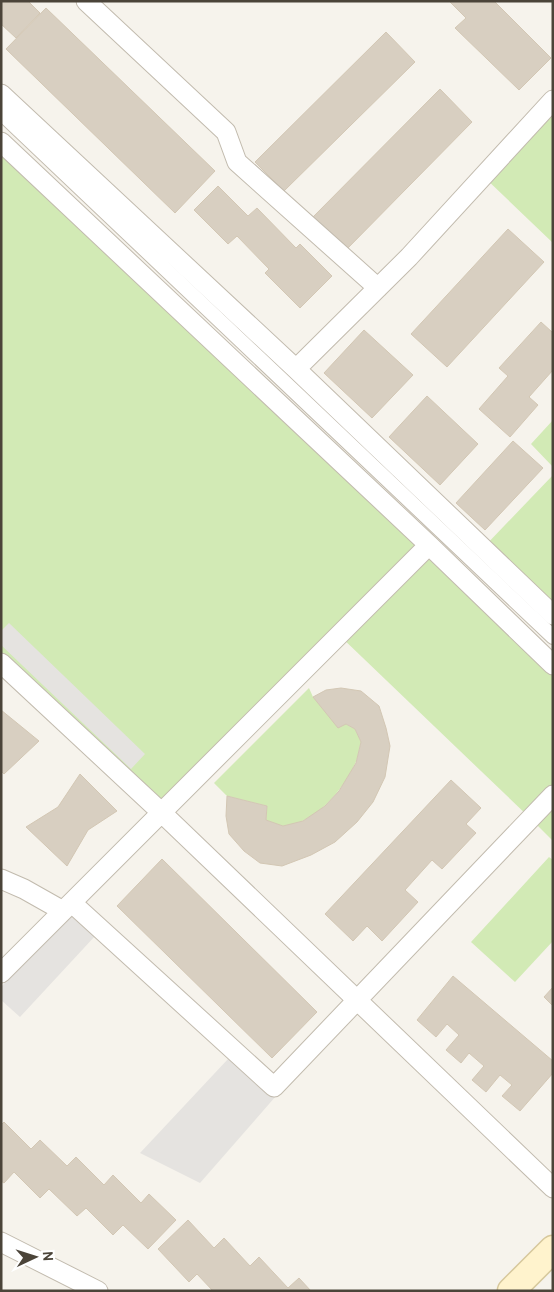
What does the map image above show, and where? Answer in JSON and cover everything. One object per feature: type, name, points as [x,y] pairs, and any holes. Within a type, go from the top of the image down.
[{"type":"main road","points":[[511,1291],[553,1249]]},
{"type":"street","points":[[86,1],[226,132],[237,162],[378,288]]},
{"type":"street","points":[[1,94],[296,369],[553,615]]},
{"type":"street","points":[[296,369],[409,257],[553,100]]},
{"type":"street","points":[[1,113],[553,637]]},
{"type":"street","points":[[1,142],[553,664]]},
{"type":"street","points":[[1,973],[429,545]]},
{"type":"street","points":[[1,663],[162,813],[553,1188]]},
{"type":"street","points":[[1,879],[68,907],[274,1087],[553,795]]},
{"type":"street","points":[[1,1242],[98,1291]]},
{"type":"green space","points":[[553,100],[553,243],[483,176]]},
{"type":"green space","points":[[1,142],[553,665],[553,841],[339,635],[162,813],[1,663]]},
{"type":"green space","points":[[553,420],[553,467],[531,444]]},
{"type":"green space","points":[[553,475],[553,615],[483,548]]},
{"type":"green space","points":[[309,688],[313,697],[355,729],[361,742],[356,762],[350,774],[327,804],[307,819],[296,824],[282,826],[266,820],[267,806],[227,796],[214,783]]},
{"type":"green space","points":[[549,857],[553,860],[553,941],[515,982],[471,942]]},
{"type":"shaded area","points":[[9,623],[145,754],[131,769],[1,645],[1,631]]},
{"type":"shaded area","points":[[72,911],[96,935],[20,1017],[1,1000],[1,987]]},
{"type":"shaded area","points":[[228,1059],[276,1096],[200,1183],[140,1153]]},
{"type":"building","points":[[1,1],[28,1],[40,13],[16,38],[1,24]]},
{"type":"building","points":[[449,1],[494,1],[551,58],[519,90],[455,28],[466,18]]},
{"type":"building","points":[[46,8],[215,171],[175,213],[6,49]]},
{"type":"building","points":[[386,32],[415,62],[284,191],[255,162]]},
{"type":"building","points":[[440,89],[472,122],[344,252],[311,219]]},
{"type":"building","points":[[218,186],[248,216],[257,208],[296,248],[300,244],[332,276],[300,308],[265,273],[269,269],[237,236],[228,244],[194,210]]},
{"type":"building","points":[[508,229],[544,262],[447,367],[411,334]]},
{"type":"building","points":[[541,322],[553,331],[553,370],[529,397],[538,405],[510,437],[479,409],[508,376],[499,368]]},
{"type":"building","points":[[364,330],[413,375],[372,418],[324,373]]},
{"type":"building","points":[[427,396],[478,444],[440,485],[389,437]]},
{"type":"building","points":[[513,441],[543,468],[485,530],[456,503]]},
{"type":"building","points":[[341,688],[361,691],[379,706],[390,746],[385,777],[373,802],[357,822],[335,842],[311,855],[282,866],[260,863],[244,851],[229,834],[226,816],[227,796],[267,806],[266,820],[283,826],[303,821],[325,806],[339,791],[356,763],[361,742],[355,729],[346,724],[338,728],[313,697],[326,690]]},
{"type":"building","points":[[1,710],[39,741],[4,774],[1,771]]},
{"type":"building","points":[[80,774],[117,811],[88,830],[67,866],[26,827],[58,807]]},
{"type":"building","points":[[451,780],[481,808],[466,824],[476,833],[442,869],[432,860],[405,890],[418,902],[382,941],[367,926],[353,941],[325,914]]},
{"type":"building","points":[[162,859],[317,1012],[272,1058],[117,906]]},
{"type":"building","points":[[453,976],[553,1061],[553,1073],[520,1111],[502,1096],[512,1085],[500,1075],[486,1092],[472,1080],[484,1066],[469,1053],[461,1063],[446,1050],[459,1035],[447,1024],[436,1037],[417,1020]]},
{"type":"building","points":[[553,987],[553,1006],[544,997]]},
{"type":"building","points":[[4,1122],[31,1149],[40,1140],[67,1166],[76,1157],[104,1185],[113,1175],[141,1203],[149,1194],[176,1220],[148,1249],[123,1225],[113,1235],[86,1208],[77,1216],[49,1189],[40,1198],[14,1172],[4,1183],[1,1181],[1,1125]]},
{"type":"building","points":[[188,1220],[214,1248],[224,1238],[250,1266],[259,1257],[288,1288],[299,1278],[311,1291],[213,1291],[197,1274],[189,1282],[158,1249]]}]
